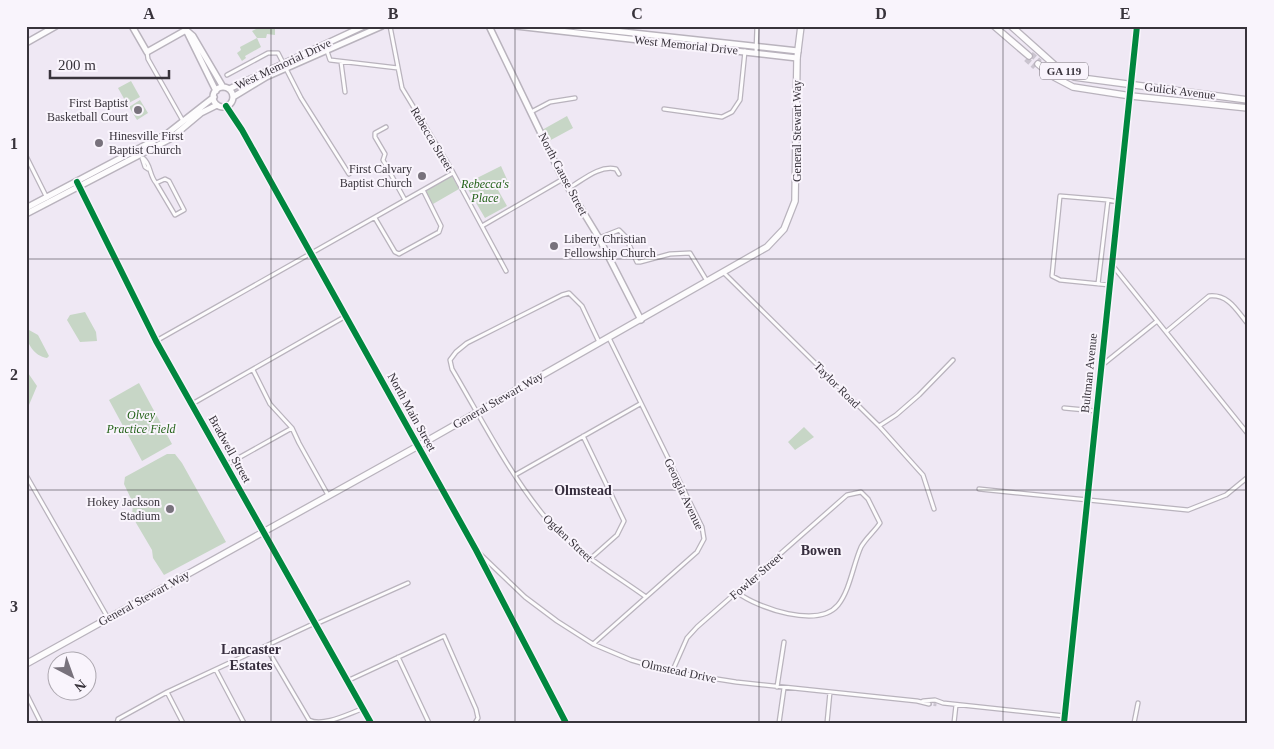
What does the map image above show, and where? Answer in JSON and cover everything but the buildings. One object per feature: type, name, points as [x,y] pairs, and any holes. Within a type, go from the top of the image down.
[{"type":"main road","name":"General Stewart Way","points":[[26,664],[418,446],[724,273],[772,243],[784,229],[793,210],[797,184],[797,58],[801,26]]},
{"type":"main road","points":[[994,26],[1029,56]]},
{"type":"main road","name":"Gulick Avenue","points":[[1011,26],[1067,74],[1087,80],[1247,100]]},
{"type":"main road","name":"GA 119","points":[[1039,65],[1054,77],[1073,87],[1131,96],[1248,108]]},
{"type":"street","points":[[26,43],[56,26]]},
{"type":"street","points":[[132,26],[147,52],[148,59],[183,121]]},
{"type":"street","name":"West Memorial Drive","points":[[233,97],[257,81],[364,26]]},
{"type":"street","name":"West Memorial Drive","points":[[229,89],[260,73],[284,67],[327,51],[382,26]]},
{"type":"street","name":"Rebecca Street","points":[[390,26],[402,88],[453,173],[506,271]]},
{"type":"street","name":"North Gause Street","points":[[489,26],[563,179],[599,238],[641,320]]},
{"type":"street","name":"West Memorial Drive","points":[[516,26],[543,27],[745,51],[756,49],[798,51]]},
{"type":"street","name":"West Memorial Drive","points":[[569,26],[746,45],[797,58]]},
{"type":"street","points":[[756,49],[757,26]]},
{"type":"street","name":"Bultman Avenue","points":[[1064,723],[1137,26]]},
{"type":"street","points":[[147,52],[187,28]]},
{"type":"street","points":[[78,184],[142,156],[170,139],[194,118],[217,104],[228,105],[233,97],[229,89],[223,87],[187,28]]},
{"type":"street","points":[[187,28],[216,91]]},
{"type":"street","points":[[664,109],[722,117],[732,112],[740,100],[746,45]]},
{"type":"street","points":[[327,51],[330,60],[398,68]]},
{"type":"street","points":[[227,75],[268,53],[278,53],[284,67],[349,174]]},
{"type":"street","points":[[340,62],[345,92]]},
{"type":"street","points":[[26,214],[168,133],[214,97],[216,91],[223,87]]},
{"type":"street","points":[[214,97],[217,104]]},
{"type":"street","points":[[531,112],[550,102],[575,98]]},
{"type":"street","name":"North Main Street","points":[[228,105],[476,550],[566,723]]},
{"type":"street","points":[[386,127],[375,133],[375,136],[386,154],[384,160],[405,200]]},
{"type":"street","points":[[26,156],[48,200]]},
{"type":"street","points":[[142,156],[145,167],[149,169],[156,184],[175,215],[184,210],[169,181],[165,179],[156,184]]},
{"type":"street","points":[[569,188],[604,169],[616,169],[618,174]]},
{"type":"street","points":[[156,341],[453,173]]},
{"type":"street","points":[[482,226],[563,179]]},
{"type":"street","name":"Bradwell Street","points":[[78,184],[156,341],[371,723]]},
{"type":"street","points":[[375,218],[393,250],[398,254],[439,232],[441,226],[423,190]]},
{"type":"street","points":[[1110,285],[1060,280],[1052,276],[1060,196],[1118,202]]},
{"type":"street","points":[[26,208],[48,200]]},
{"type":"street","points":[[1098,284],[1108,200]]},
{"type":"street","points":[[599,238],[619,230],[625,236],[637,262],[670,254],[690,253],[708,282]]},
{"type":"street","points":[[1112,266],[1167,331],[1248,434]]},
{"type":"street","name":"Taylor Road","points":[[724,273],[879,426],[923,475],[934,508]]},
{"type":"street","name":"Ogden Street","points":[[600,343],[582,306],[569,294],[562,295],[466,343],[450,360],[452,369],[515,475],[545,518],[590,559],[646,596]]},
{"type":"street","points":[[1167,331],[1209,296],[1227,299],[1248,324]]},
{"type":"street","points":[[192,404],[346,316]]},
{"type":"street","points":[[1101,367],[1158,321]]},
{"type":"street","name":"Georgia Avenue","points":[[593,644],[697,552],[704,539],[702,527],[609,338]]},
{"type":"street","points":[[879,426],[896,415],[919,395],[953,360]]},
{"type":"street","points":[[252,370],[270,404],[292,428],[298,443],[328,495]]},
{"type":"street","points":[[515,475],[640,404]]},
{"type":"street","points":[[1064,408],[1096,411]]},
{"type":"street","points":[[226,465],[292,428]]},
{"type":"street","points":[[584,436],[624,521],[617,535],[590,559]]},
{"type":"street","points":[[26,475],[108,618]]},
{"type":"street","points":[[979,489],[1188,510],[1226,495],[1248,477]]},
{"type":"street","name":"Fowler Street","points":[[672,672],[687,638],[697,627],[738,593],[847,495],[861,492],[868,499],[880,523],[862,546],[842,597],[831,611],[820,615],[792,615],[761,608],[738,593]]},
{"type":"street","name":"Olmstead Drive","points":[[476,550],[525,597],[593,644],[630,660],[672,672],[784,688],[918,701],[935,700],[943,704]]},
{"type":"street","points":[[117,723],[118,718],[167,692],[408,584]]},
{"type":"street","points":[[348,681],[444,636],[450,646],[478,718],[475,723]]},
{"type":"street","points":[[777,687],[784,642]]},
{"type":"street","points":[[266,646],[309,720],[314,722],[325,721],[362,709]]},
{"type":"street","points":[[398,657],[429,723]]},
{"type":"street","points":[[216,670],[244,723]]},
{"type":"street","points":[[779,723],[784,688]]},
{"type":"street","points":[[167,692],[182,723]]},
{"type":"street","points":[[827,723],[830,692]]},
{"type":"street","points":[[26,693],[41,723]]},
{"type":"street","points":[[923,701],[929,704]]},
{"type":"street","points":[[1134,723],[1138,703]]},
{"type":"street","points":[[938,705],[956,705],[1065,716]]},
{"type":"street","points":[[954,723],[956,705]]},
{"type":"green space","points":[[260,27],[275,28],[275,35],[267,34],[266,38],[257,38],[252,31]]},
{"type":"green space","points":[[257,38],[261,47],[245,56],[246,58],[242,61],[237,53],[241,50],[240,47]]},
{"type":"green space","points":[[131,81],[140,97],[127,104],[118,88]]},
{"type":"green space","name":"First Baptist Basketball Court","points":[[140,100],[148,113],[137,120],[129,107]]},
{"type":"green space","points":[[567,116],[573,128],[549,141],[542,130]]},
{"type":"green space","name":"Rebecca's Place","points":[[501,166],[509,184],[498,190],[507,206],[485,218],[465,184]]},
{"type":"green space","points":[[452,176],[459,189],[433,204],[425,191]]},
{"type":"green space","points":[[85,312],[96,332],[97,341],[80,342],[67,320],[70,315]]},
{"type":"green space","points":[[29,330],[38,335],[49,356],[47,358],[38,355],[29,344],[26,331]]},
{"type":"green space","points":[[26,370],[37,386],[26,412]]},
{"type":"green space","name":"Olvey Practice Field","points":[[139,383],[172,444],[142,461],[109,400]]},
{"type":"green space","points":[[804,427],[814,437],[795,450],[788,442]]},
{"type":"green space","name":"Hokey Jackson Stadium","points":[[167,454],[175,454],[182,463],[226,542],[164,575],[153,558],[152,550],[132,516],[133,503],[124,484],[125,477]]},
{"type":"tunnel","points":[[1031,54],[1040,62]]},
{"type":"tunnel","points":[[1026,59],[1035,67]]},
{"type":"tunnel","points":[[929,704],[938,705]]},
{"type":"cycle path","points":[[1064,723],[1137,26]]},
{"type":"cycle path","points":[[226,106],[242,130],[476,550],[566,723]]},
{"type":"cycle path","points":[[77,182],[156,341],[371,723]]},
{"type":"place","name":"First Baptist Basketball Court","points":[[138,110]]},
{"type":"place","name":"Hinesville First Baptist Church","points":[[99,143]]},
{"type":"place","name":"First Calvary Baptist Church","points":[[422,176]]},
{"type":"place","name":"Liberty Christian Fellowship Church","points":[[554,246]]},
{"type":"place","name":"Hokey Jackson Stadium","points":[[170,509]]},
{"type":"district","name":"Olmstead","points":[[583,490]]},
{"type":"district","name":"Bowen","points":[[821,550]]},
{"type":"district","name":"Lancaster Estates","points":[[251,658]]}]
